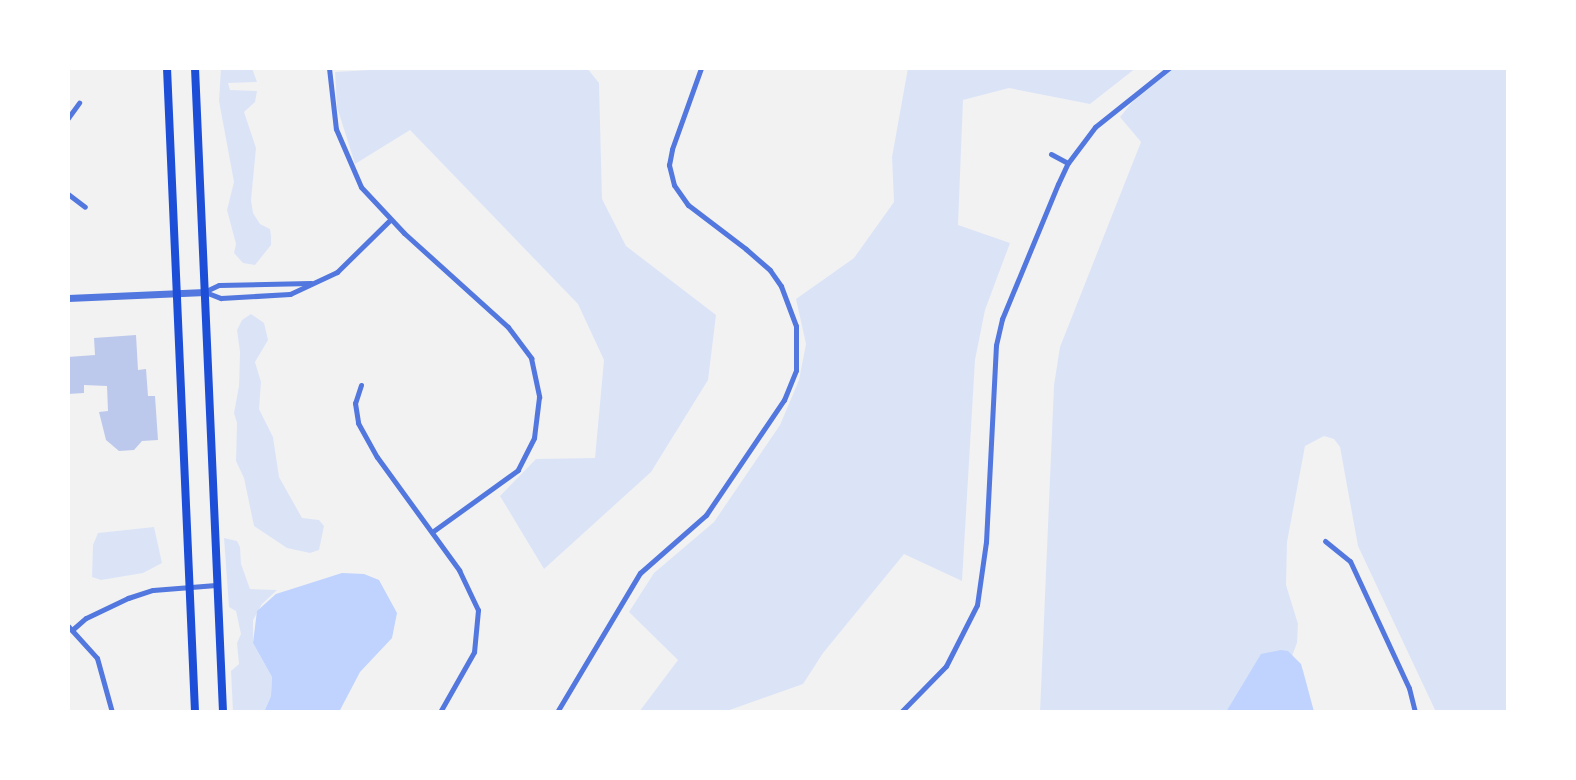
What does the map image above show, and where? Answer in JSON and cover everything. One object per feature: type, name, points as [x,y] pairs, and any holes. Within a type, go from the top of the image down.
[{"type":"main road","points":[[167,68],[195,712]]},
{"type":"main road","points":[[195,68],[223,712]]},
{"type":"street","points":[[329,68],[340,145],[361,187],[390,220],[508,327],[531,358],[539,397],[534,438],[518,470],[432,532]]},
{"type":"street","points":[[557,712],[640,573],[706,515],[784,400],[796,370],[796,326],[781,286],[770,270],[688,205],[674,185],[669,165],[672,149],[701,68]]},
{"type":"street","points":[[901,712],[946,666],[977,605],[986,542],[996,345],[1016,285],[1068,163],[1114,110],[1169,68]]},
{"type":"street","points":[[68,117],[79,103]]},
{"type":"street","points":[[1051,154],[1068,163]]},
{"type":"street","points":[[68,194],[85,207]]},
{"type":"street","points":[[68,298],[205,292],[221,298],[290,294],[337,272],[390,220]]},
{"type":"street","points":[[205,292],[219,285],[311,283]]},
{"type":"street","points":[[361,385],[355,403],[358,423],[377,457],[470,589],[478,610],[474,652],[440,712]]},
{"type":"street","points":[[1325,541],[1344,553],[1350,561],[1409,688],[1415,712]]},
{"type":"street","points":[[112,712],[97,658],[70,628],[128,598],[216,585]]},
{"type":"shaded area","points":[[221,68],[252,68],[257,82],[228,83],[230,90],[257,91],[255,102],[244,112],[256,148],[251,200],[253,213],[260,224],[270,229],[271,245],[255,265],[243,263],[234,253],[236,244],[227,210],[234,182],[219,101]]},
{"type":"shaded area","points":[[405,68],[587,68],[599,83],[602,199],[626,246],[716,315],[708,380],[651,472],[544,569],[500,496],[536,459],[595,458],[604,360],[578,304],[410,130],[355,164],[337,107],[335,72]]},
{"type":"shaded area","points":[[908,68],[1136,68],[1090,104],[1009,88],[963,100],[958,225],[1010,243],[985,310],[975,360],[962,581],[904,554],[823,653],[803,684],[724,712],[639,712],[678,660],[629,612],[654,573],[714,522],[780,425],[799,380],[806,344],[796,299],[854,258],[894,202],[892,157]]},
{"type":"shaded area","points":[[1169,68],[1508,68],[1508,712],[1436,712],[1358,546],[1340,447],[1334,439],[1324,436],[1305,446],[1287,542],[1286,585],[1298,624],[1297,643],[1292,656],[1303,670],[1314,712],[1040,712],[1054,385],[1060,347],[1141,142],[1120,117],[1148,83]]},
{"type":"shaded area","points":[[251,314],[264,323],[268,340],[255,362],[261,382],[259,409],[273,437],[279,477],[302,518],[319,520],[324,526],[319,550],[310,553],[287,548],[254,526],[244,478],[236,461],[237,423],[234,413],[240,352],[237,330],[242,320]]},
{"type":"shaded area","points":[[154,527],[162,563],[143,573],[101,580],[92,577],[93,545],[98,533]]},
{"type":"shaded area","points":[[224,538],[237,541],[250,589],[277,590],[262,604],[253,620],[253,643],[272,677],[271,696],[264,712],[233,712],[231,671],[239,664],[237,643],[241,634],[236,611],[229,607]]},
{"type":"water","points":[[342,573],[364,574],[379,580],[397,613],[392,638],[360,672],[339,712],[264,712],[271,696],[272,677],[253,643],[257,611],[276,594]]},
{"type":"water","points":[[1288,651],[1301,664],[1314,712],[1226,712],[1261,654]]},
{"type":"building","points":[[136,335],[138,370],[146,369],[148,396],[155,396],[158,440],[142,441],[134,450],[119,451],[106,440],[99,412],[108,411],[107,386],[84,385],[84,393],[68,394],[68,357],[95,355],[94,338]]}]
